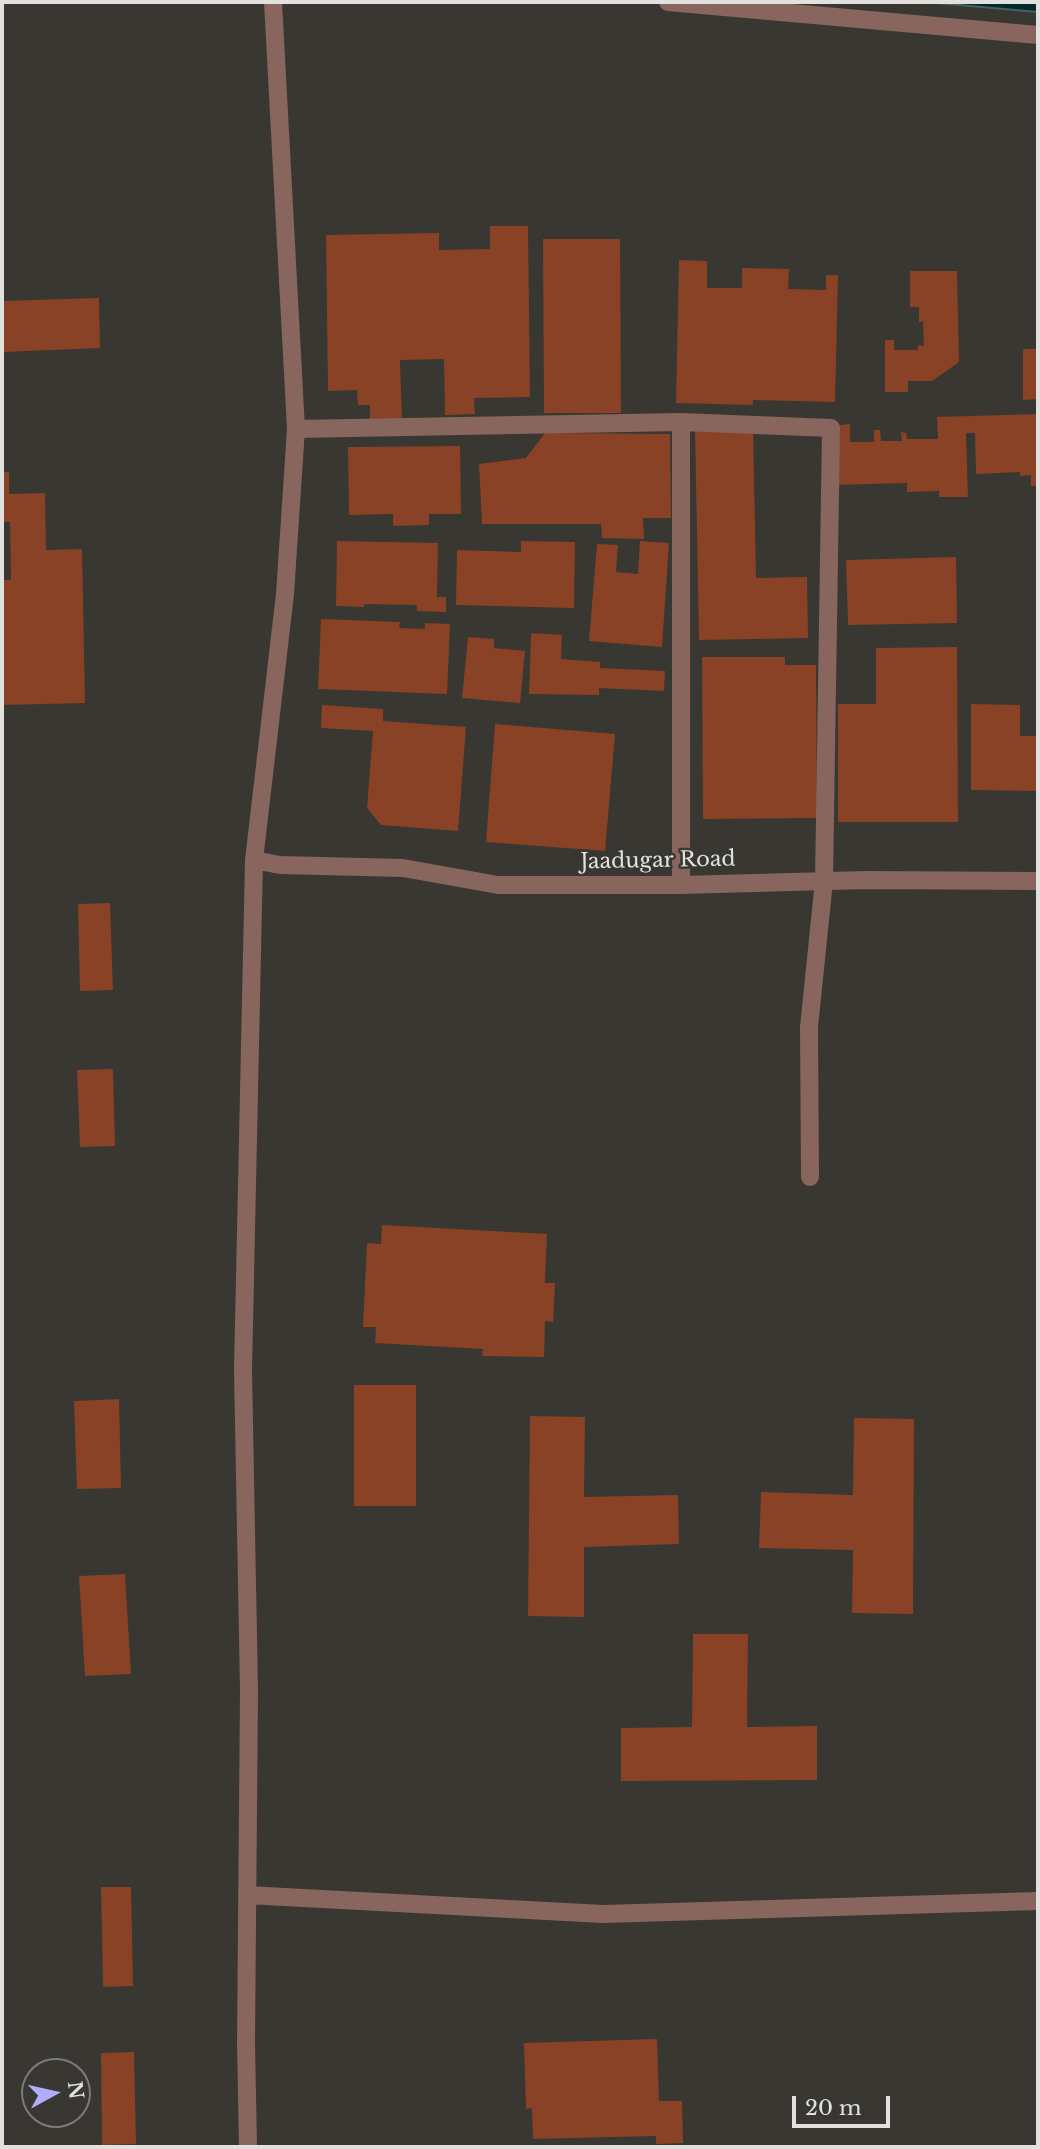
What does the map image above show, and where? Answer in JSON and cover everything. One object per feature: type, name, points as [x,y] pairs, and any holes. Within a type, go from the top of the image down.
[{"type":"street","points":[[248,2147],[248,1690],[243,1370],[254,860],[285,594],[296,429],[273,2]]},
{"type":"street","points":[[668,2],[1038,35]]},
{"type":"street","points":[[296,429],[681,422],[831,428],[824,881],[809,1027],[810,1177]]},
{"type":"street","points":[[681,422],[681,884]]},
{"type":"street","name":"Jaadugar Road","points":[[254,860],[280,865],[403,867],[498,885],[1038,881]]},
{"type":"street","points":[[247,1895],[603,1914],[1038,1900]]},
{"type":"water","points":[[925,2],[1038,2],[1038,12]]},
{"type":"building","points":[[490,226],[528,226],[530,397],[474,398],[475,414],[445,415],[444,359],[400,360],[402,419],[370,419],[370,405],[358,405],[357,390],[328,391],[326,235],[439,233],[439,250],[490,249]]},
{"type":"building","points":[[543,239],[620,239],[621,413],[544,413]]},
{"type":"building","points":[[679,260],[707,261],[707,288],[742,288],[742,268],[789,269],[788,289],[826,290],[826,275],[838,275],[835,402],[753,400],[753,405],[676,403]]},
{"type":"building","points":[[910,271],[957,271],[959,362],[932,381],[908,381],[908,392],[885,392],[885,340],[894,340],[894,350],[918,350],[918,345],[924,346],[923,321],[919,322],[919,307],[910,307]]},
{"type":"building","points":[[99,298],[100,348],[2,352],[2,301]]},
{"type":"building","points":[[1023,349],[1038,349],[1038,399],[1023,400]]},
{"type":"building","points":[[1038,414],[1038,486],[1031,486],[1031,475],[1020,476],[1020,472],[976,474],[975,433],[966,433],[968,497],[939,497],[939,491],[907,492],[907,483],[835,485],[833,441],[840,441],[840,425],[850,424],[850,442],[874,442],[874,430],[880,430],[881,441],[902,441],[901,432],[906,433],[907,439],[938,439],[937,417]]},
{"type":"building","points":[[695,429],[753,429],[756,578],[807,577],[808,638],[699,640]]},
{"type":"building","points":[[545,433],[670,434],[671,518],[643,518],[644,539],[602,538],[601,524],[482,524],[479,464],[526,458]]},
{"type":"building","points":[[460,446],[461,514],[429,514],[429,525],[393,526],[393,514],[349,515],[348,447]]},
{"type":"building","points":[[2,472],[9,472],[9,494],[45,493],[46,550],[82,549],[85,703],[2,705],[2,580],[11,580],[10,522],[2,522]]},
{"type":"building","points":[[337,541],[438,543],[437,597],[446,597],[446,612],[417,611],[417,605],[336,606]]},
{"type":"building","points":[[521,541],[575,542],[574,608],[456,605],[457,550],[521,552]]},
{"type":"building","points":[[640,541],[669,543],[662,647],[589,641],[597,544],[618,545],[616,572],[638,574]]},
{"type":"building","points":[[956,557],[957,623],[848,625],[846,560]]},
{"type":"building","points":[[321,619],[400,622],[399,628],[425,629],[425,623],[450,624],[447,694],[318,689]]},
{"type":"building","points":[[531,633],[562,635],[561,659],[600,662],[600,668],[665,671],[664,691],[599,688],[599,695],[529,694]]},
{"type":"building","points":[[468,637],[494,639],[494,648],[525,651],[520,703],[462,698]]},
{"type":"building","points":[[957,647],[958,822],[838,822],[838,704],[876,704],[876,648]]},
{"type":"building","points":[[702,657],[785,657],[785,665],[816,665],[817,818],[703,819]]},
{"type":"building","points":[[971,704],[1020,705],[1020,736],[1038,736],[1038,791],[971,790]]},
{"type":"building","points":[[322,705],[383,709],[383,721],[466,727],[458,831],[381,825],[367,808],[373,731],[321,728]]},
{"type":"building","points":[[495,724],[615,734],[605,851],[486,842]]},
{"type":"building","points":[[110,903],[113,990],[80,991],[78,904]]},
{"type":"building","points":[[113,1069],[115,1146],[80,1147],[77,1070]]},
{"type":"building","points":[[382,1225],[547,1234],[545,1283],[555,1283],[553,1322],[545,1321],[544,1357],[482,1356],[483,1349],[375,1343],[376,1327],[363,1327],[367,1243],[381,1244]]},
{"type":"building","points":[[354,1385],[416,1385],[416,1506],[354,1506]]},
{"type":"building","points":[[119,1399],[121,1488],[77,1489],[74,1401]]},
{"type":"building","points":[[530,1416],[585,1417],[584,1497],[678,1495],[679,1544],[584,1547],[584,1617],[528,1616]]},
{"type":"building","points":[[854,1418],[914,1419],[913,1614],[852,1613],[853,1550],[759,1548],[761,1492],[853,1495]]},
{"type":"building","points":[[125,1574],[131,1674],[85,1676],[79,1576]]},
{"type":"building","points":[[693,1634],[748,1634],[747,1727],[817,1726],[817,1780],[621,1781],[621,1728],[692,1727]]},
{"type":"building","points":[[101,1887],[131,1887],[133,1986],[103,1987]]},
{"type":"building","points":[[657,2039],[659,2101],[682,2101],[683,2143],[656,2144],[656,2136],[533,2139],[532,2108],[526,2109],[524,2043]]},
{"type":"building","points":[[134,2052],[136,2144],[102,2145],[101,2053]]}]
